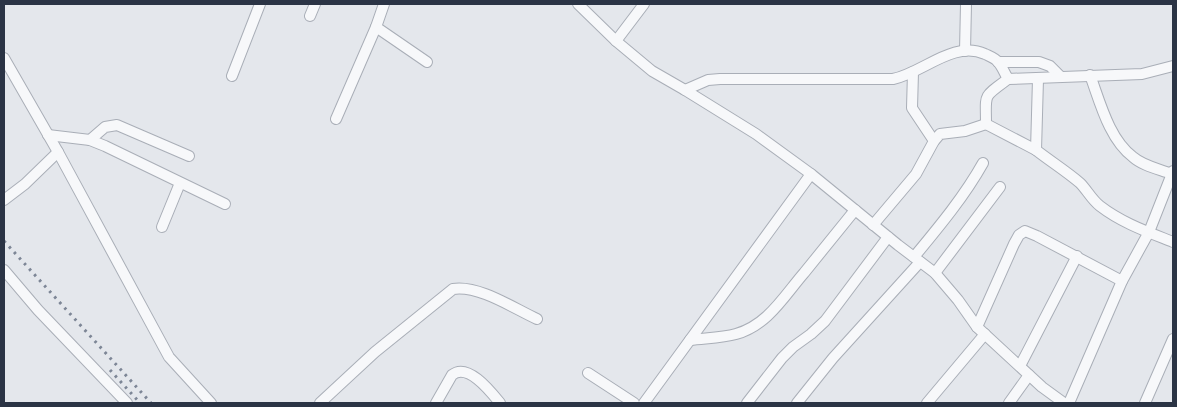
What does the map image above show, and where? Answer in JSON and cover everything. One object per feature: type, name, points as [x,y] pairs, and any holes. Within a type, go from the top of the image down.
[{"type":"street","points":[[232,76],[260,4]]},
{"type":"street","points":[[310,16],[315,4]]},
{"type":"street","points":[[336,119],[384,4]]},
{"type":"street","points":[[578,4],[616,41],[652,70],[756,134],[811,174],[917,260],[935,272],[981,330],[1064,403]]},
{"type":"street","points":[[616,41],[644,4]]},
{"type":"street","points":[[965,51],[966,4]]},
{"type":"street","points":[[376,27],[427,62]]},
{"type":"street","points":[[686,90],[708,80],[893,79],[913,72],[929,63],[965,51],[981,52],[998,62],[1008,79]]},
{"type":"street","points":[[4,58],[7,71],[58,152],[169,357],[211,403]]},
{"type":"street","points":[[998,62],[1039,62],[1050,66],[1060,76]]},
{"type":"street","points":[[986,124],[985,103],[988,94],[1008,79],[1142,74],[1173,66]]},
{"type":"street","points":[[913,72],[912,108],[934,141]]},
{"type":"street","points":[[1069,403],[1122,281],[1149,232],[1173,173],[1138,161],[1131,156],[1109,126],[1090,75]]},
{"type":"street","points":[[1036,150],[1038,79]]},
{"type":"street","points":[[873,225],[916,174],[934,141],[940,134],[965,131],[986,124],[1036,150],[1082,184],[1098,205],[1117,218],[1173,242]]},
{"type":"street","points":[[90,140],[105,127],[117,125],[189,156]]},
{"type":"street","points":[[48,135],[90,140],[225,204]]},
{"type":"street","points":[[4,200],[25,184],[58,152]]},
{"type":"street","points":[[797,403],[917,260],[976,176],[982,163]]},
{"type":"street","points":[[644,403],[811,174]]},
{"type":"street","points":[[162,227],[180,183]]},
{"type":"street","points":[[935,272],[1000,187]]},
{"type":"street","points":[[690,340],[737,334],[756,325],[769,315],[855,210]]},
{"type":"street","points":[[927,403],[981,330],[1019,234],[1025,231],[1038,236],[1122,281]]},
{"type":"street","points":[[747,403],[782,358],[825,321],[888,237]]},
{"type":"street","points":[[1020,366],[1076,256]]},
{"type":"street","points":[[4,270],[38,310],[127,403]]},
{"type":"street","points":[[320,403],[375,352],[453,289],[464,287],[476,290],[537,319]]},
{"type":"street","points":[[1146,403],[1171,351],[1173,339]]},
{"type":"street","points":[[436,403],[452,375],[456,372],[462,372],[478,378],[500,403]]},
{"type":"street","points":[[588,374],[634,403]]},
{"type":"street","points":[[1009,403],[1029,374]]},
{"type":"railway","points":[[4,241],[151,403]]},
{"type":"railway","points":[[110,370],[140,403]]}]
